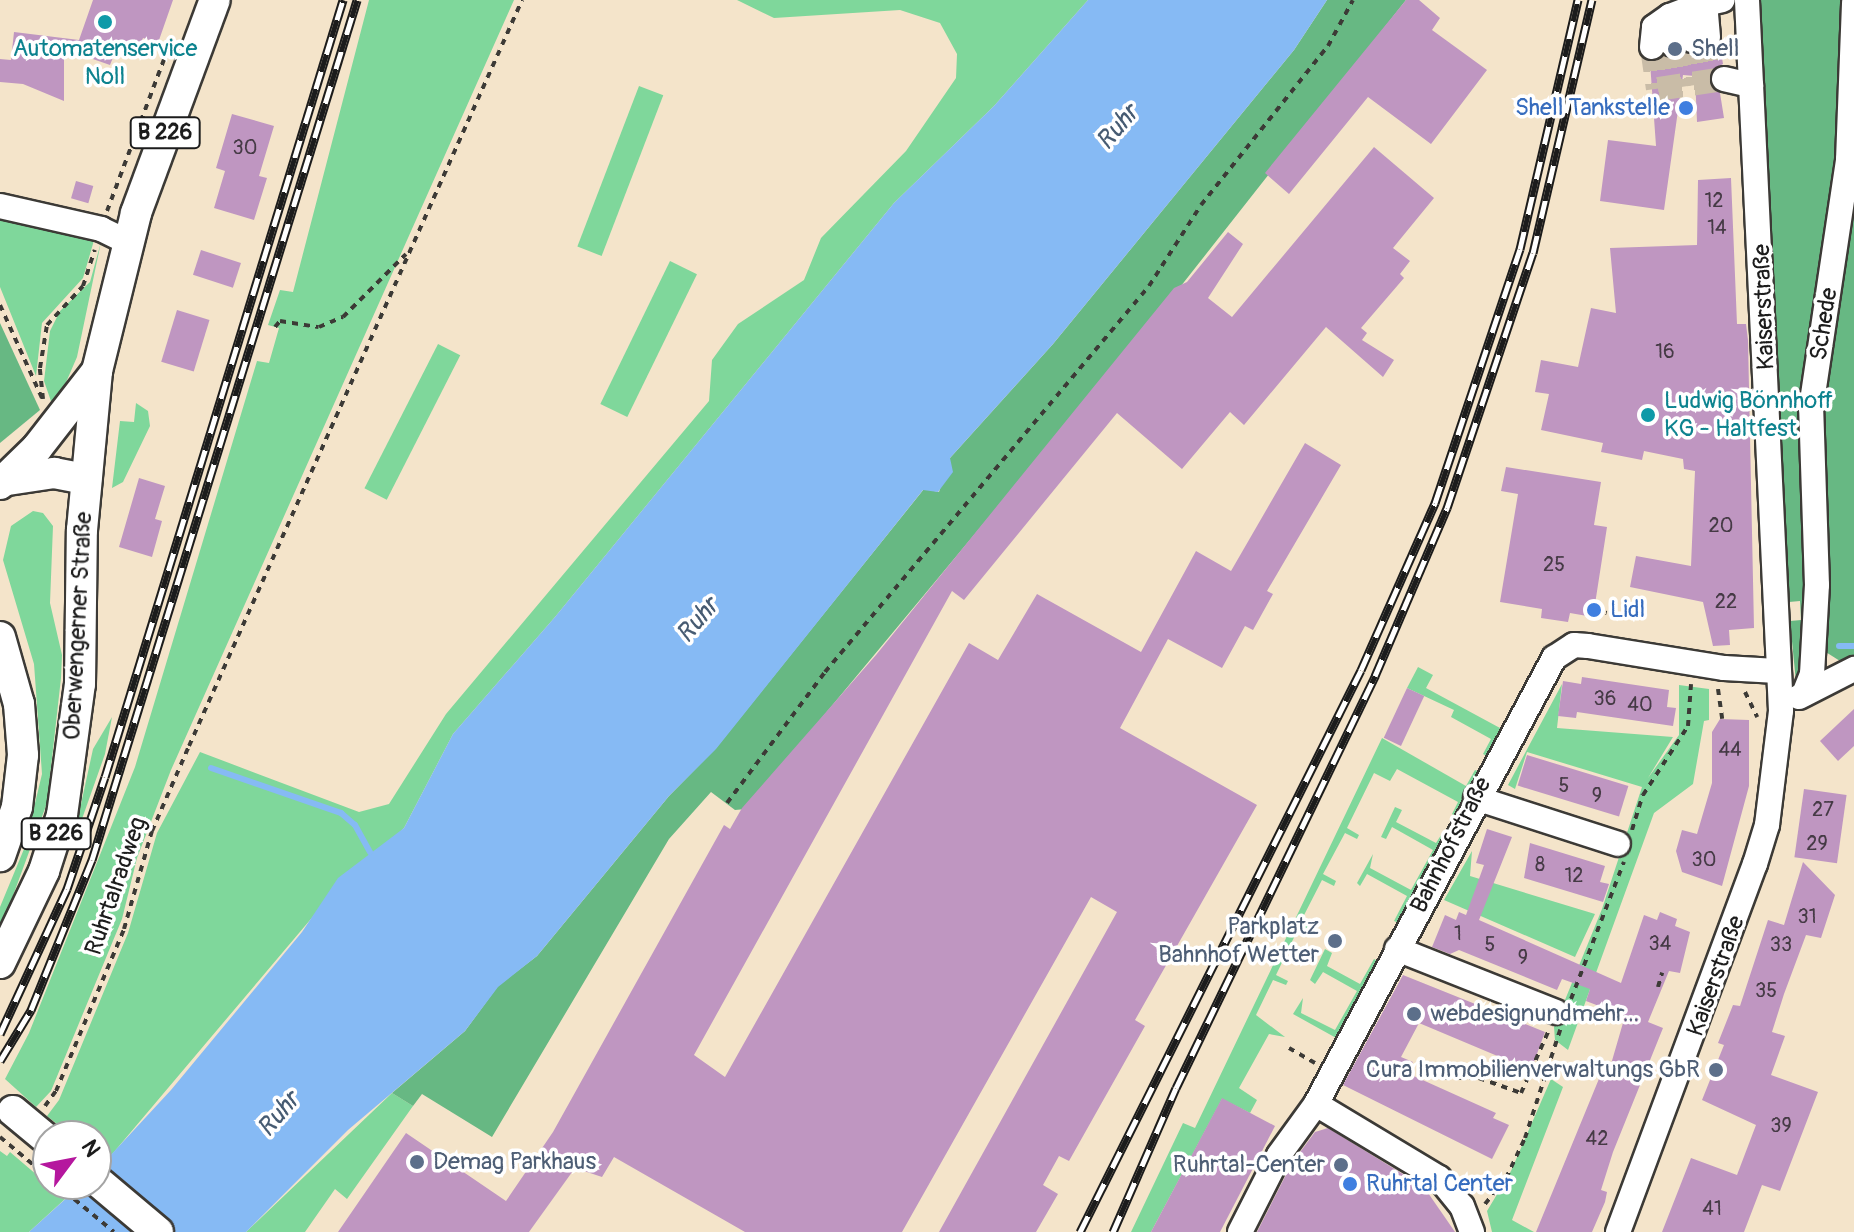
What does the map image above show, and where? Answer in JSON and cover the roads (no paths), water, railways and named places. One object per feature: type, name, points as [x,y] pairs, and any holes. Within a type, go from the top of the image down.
[{"type":"main road","name":"B 226","points":[[97,371],[128,242],[215,0]]},
{"type":"main road","points":[[4,482],[51,411],[97,371]]},
{"type":"main road","name":"Oberwengerner Straße","points":[[0,963],[44,871],[62,815],[80,684],[86,479],[97,371]]},
{"type":"main road","points":[[4,482],[54,473],[86,479]]},
{"type":"main road","points":[[0,637],[19,704],[23,755],[17,807],[0,856]]},
{"type":"main road","points":[[0,1100],[32,1122]]},
{"type":"main road","points":[[112,1193],[158,1232]]},
{"type":"street","name":"Kaiserstraße","points":[[1618,1232],[1743,903],[1767,825],[1780,723],[1747,0]]},
{"type":"street","name":"Schede","points":[[1804,694],[1812,674],[1817,541],[1810,421],[1848,160],[1854,2]]},
{"type":"street","points":[[1697,7],[1681,42],[1697,7]]},
{"type":"street","points":[[1724,79],[1751,85]]},
{"type":"street","points":[[0,206],[101,229],[128,242]]},
{"type":"street","name":"Bahnhofstraße","points":[[1240,1232],[1279,1155],[1316,1104],[1476,798],[1554,658],[1574,645],[1723,680],[1777,671]]},
{"type":"street","points":[[1780,723],[1804,694],[1854,669]]},
{"type":"street","points":[[1476,798],[1618,844]]},
{"type":"street","points":[[1397,949],[1559,1018]]},
{"type":"street","points":[[1316,1104],[1430,1171],[1469,1224]]},
{"type":"water","name":"Ruhr","points":[[1088,0],[1327,0],[1294,50],[1053,344],[950,458],[953,472],[938,492],[923,490],[716,749],[669,796],[537,956],[498,987],[465,1031],[348,1130],[246,1232],[29,1232],[64,1200],[112,1200],[112,1154],[171,1090],[302,932],[338,878],[404,828],[453,734],[555,617],[894,203],[994,106]]},
{"type":"waterway","points":[[1839,646],[1854,646]]},
{"type":"waterway","points":[[211,768],[341,813],[355,825],[370,852]]},
{"type":"tunnel","points":[[1708,37],[1717,80]]},
{"type":"tunnel","points":[[1692,40],[1699,84]]},
{"type":"tunnel","points":[[1672,44],[1679,87]]},
{"type":"tunnel","points":[[1652,47],[1658,89],[1724,79]]},
{"type":"railway","points":[[0,1034],[67,889],[105,777],[343,0]]},
{"type":"railway","points":[[0,1061],[31,1010],[92,860],[357,0]]},
{"type":"railway","points":[[1080,1232],[1361,670],[1435,503],[1520,249],[1578,0]]},
{"type":"railway","points":[[1113,1232],[1176,1088],[1375,676],[1447,508],[1533,253],[1592,0]]},
{"type":"place","name":"Automatenservice Noll","points":[[105,22]]},
{"type":"place","name":"Shell","points":[[1675,49]]},
{"type":"place","name":"Shell Tankstelle","points":[[1686,108]]},
{"type":"place","name":"Ludwig Bönnhoff KG - Haltfest","points":[[1648,415]]},
{"type":"place","name":"Lidl","points":[[1594,610]]},
{"type":"place","name":"Parkplatz Bahnhof Wetter","points":[[1335,941]]},
{"type":"place","name":"webdesignundmehr...","points":[[1414,1014]]},
{"type":"place","name":"Cura Immobilienverwaltungs GbR","points":[[1716,1070]]},
{"type":"place","name":"Demag Parkhaus","points":[[417,1162]]},
{"type":"place","name":"Ruhrtal-Center","points":[[1341,1165]]},
{"type":"place","name":"Ruhrtal Center","points":[[1350,1184]]}]
